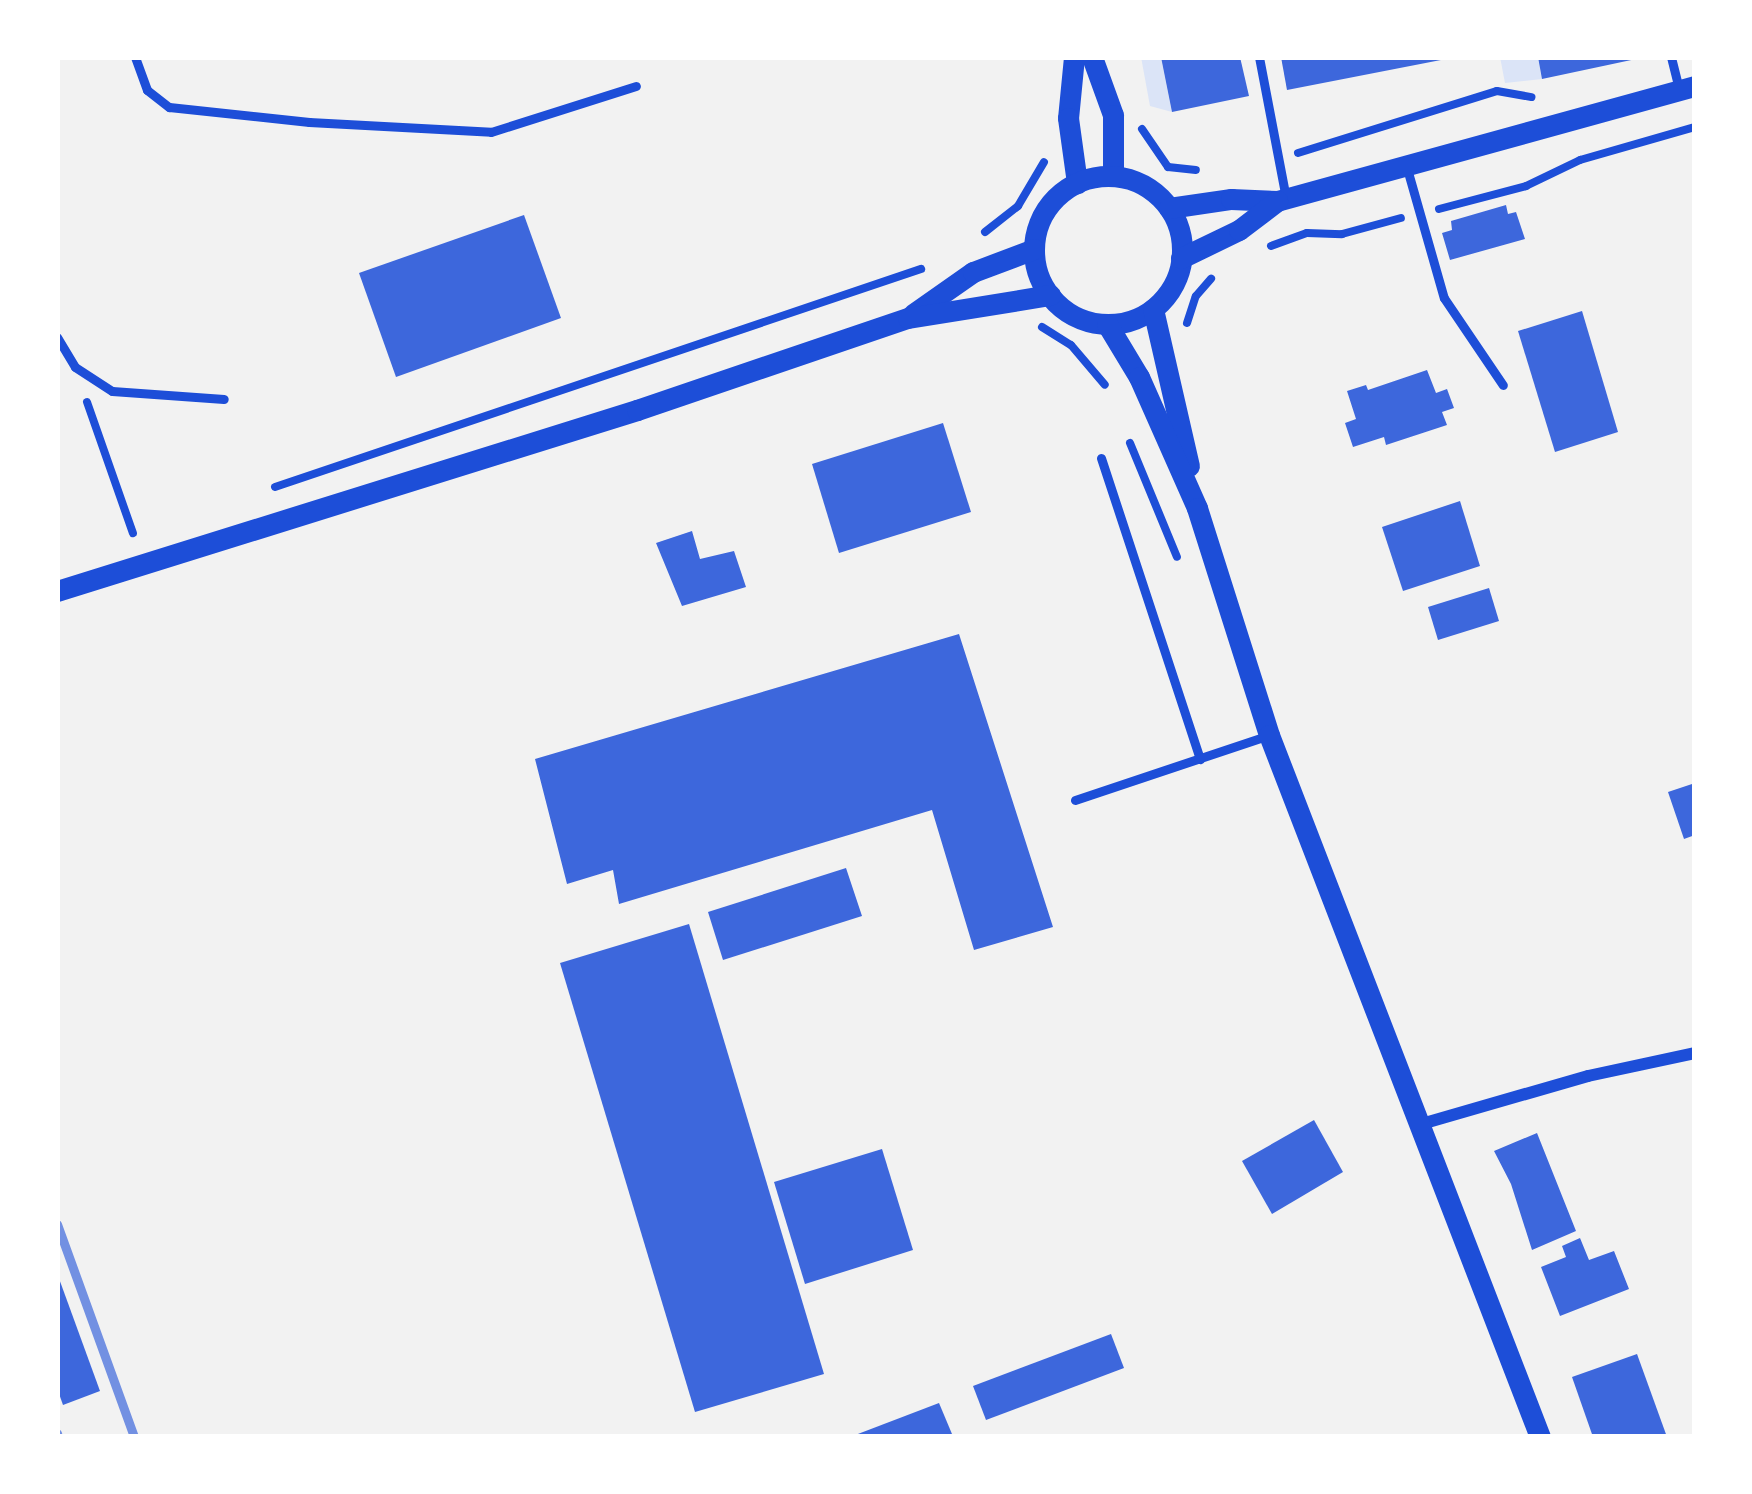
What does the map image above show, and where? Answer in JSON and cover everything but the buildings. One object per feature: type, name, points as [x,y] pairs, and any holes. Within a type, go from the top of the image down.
[{"type":"street","points":[[1075,57],[1068,118],[1077,183]]},
{"type":"street","points":[[1092,57],[1113,115],[1113,176]]},
{"type":"street","points":[[1169,208],[1231,199],[1281,199],[1687,88]]},
{"type":"street","points":[[1113,176],[1154,192],[1169,208],[1181,257],[1167,294],[1153,309],[1131,320],[1107,324],[1085,321],[1050,295],[1034,249],[1046,210],[1077,183],[1113,176]]},
{"type":"street","points":[[1181,257],[1239,230],[1281,199]]},
{"type":"street","points":[[908,318],[973,272],[1034,249]]},
{"type":"street","points":[[57,591],[422,473],[638,410],[908,318],[1050,295]]},
{"type":"street","points":[[1153,309],[1197,508],[1269,735],[1540,1437]]},
{"type":"street","points":[[1107,324],[1139,377],[1197,508]]},
{"type":"street","points":[[1418,1125],[1588,1076],[1695,1053]]},
{"type":"lane","points":[[135,57],[147,90],[169,107],[309,122],[491,132],[636,86]]},
{"type":"lane","points":[[1259,57],[1278,156],[1281,199]]},
{"type":"lane","points":[[1671,57],[1687,88]]},
{"type":"lane","points":[[1406,165],[1444,298],[1503,385]]},
{"type":"lane","points":[[57,337],[75,367],[112,391],[224,399]]},
{"type":"lane","points":[[1101,458],[1200,759]]},
{"type":"lane","points":[[1075,800],[1269,735]]},
{"type":"path","points":[[1278,156],[1497,91],[1534,98]]},
{"type":"path","points":[[1130,112],[1168,167],[1207,172]]},
{"type":"path","points":[[1266,248],[1307,233],[1342,234],[1526,186],[1580,160],[1695,127]]},
{"type":"path","points":[[981,236],[1018,206],[1043,164],[1048,142]]},
{"type":"path","points":[[412,442],[924,267]]},
{"type":"path","points":[[1032,321],[1071,345],[1107,388]]},
{"type":"path","points":[[75,367],[133,533]]},
{"type":"path","points":[[1123,424],[1184,576]]},
{"type":"shaded area","points":[[1141,57],[1161,57],[1172,112],[1150,106]]},
{"type":"shaded area","points":[[1500,57],[1538,57],[1542,79],[1505,83]]},
{"type":"railway","points":[[57,1224],[134,1437]]},
{"type":"railway","points":[[57,1433],[58,1437]]}]
